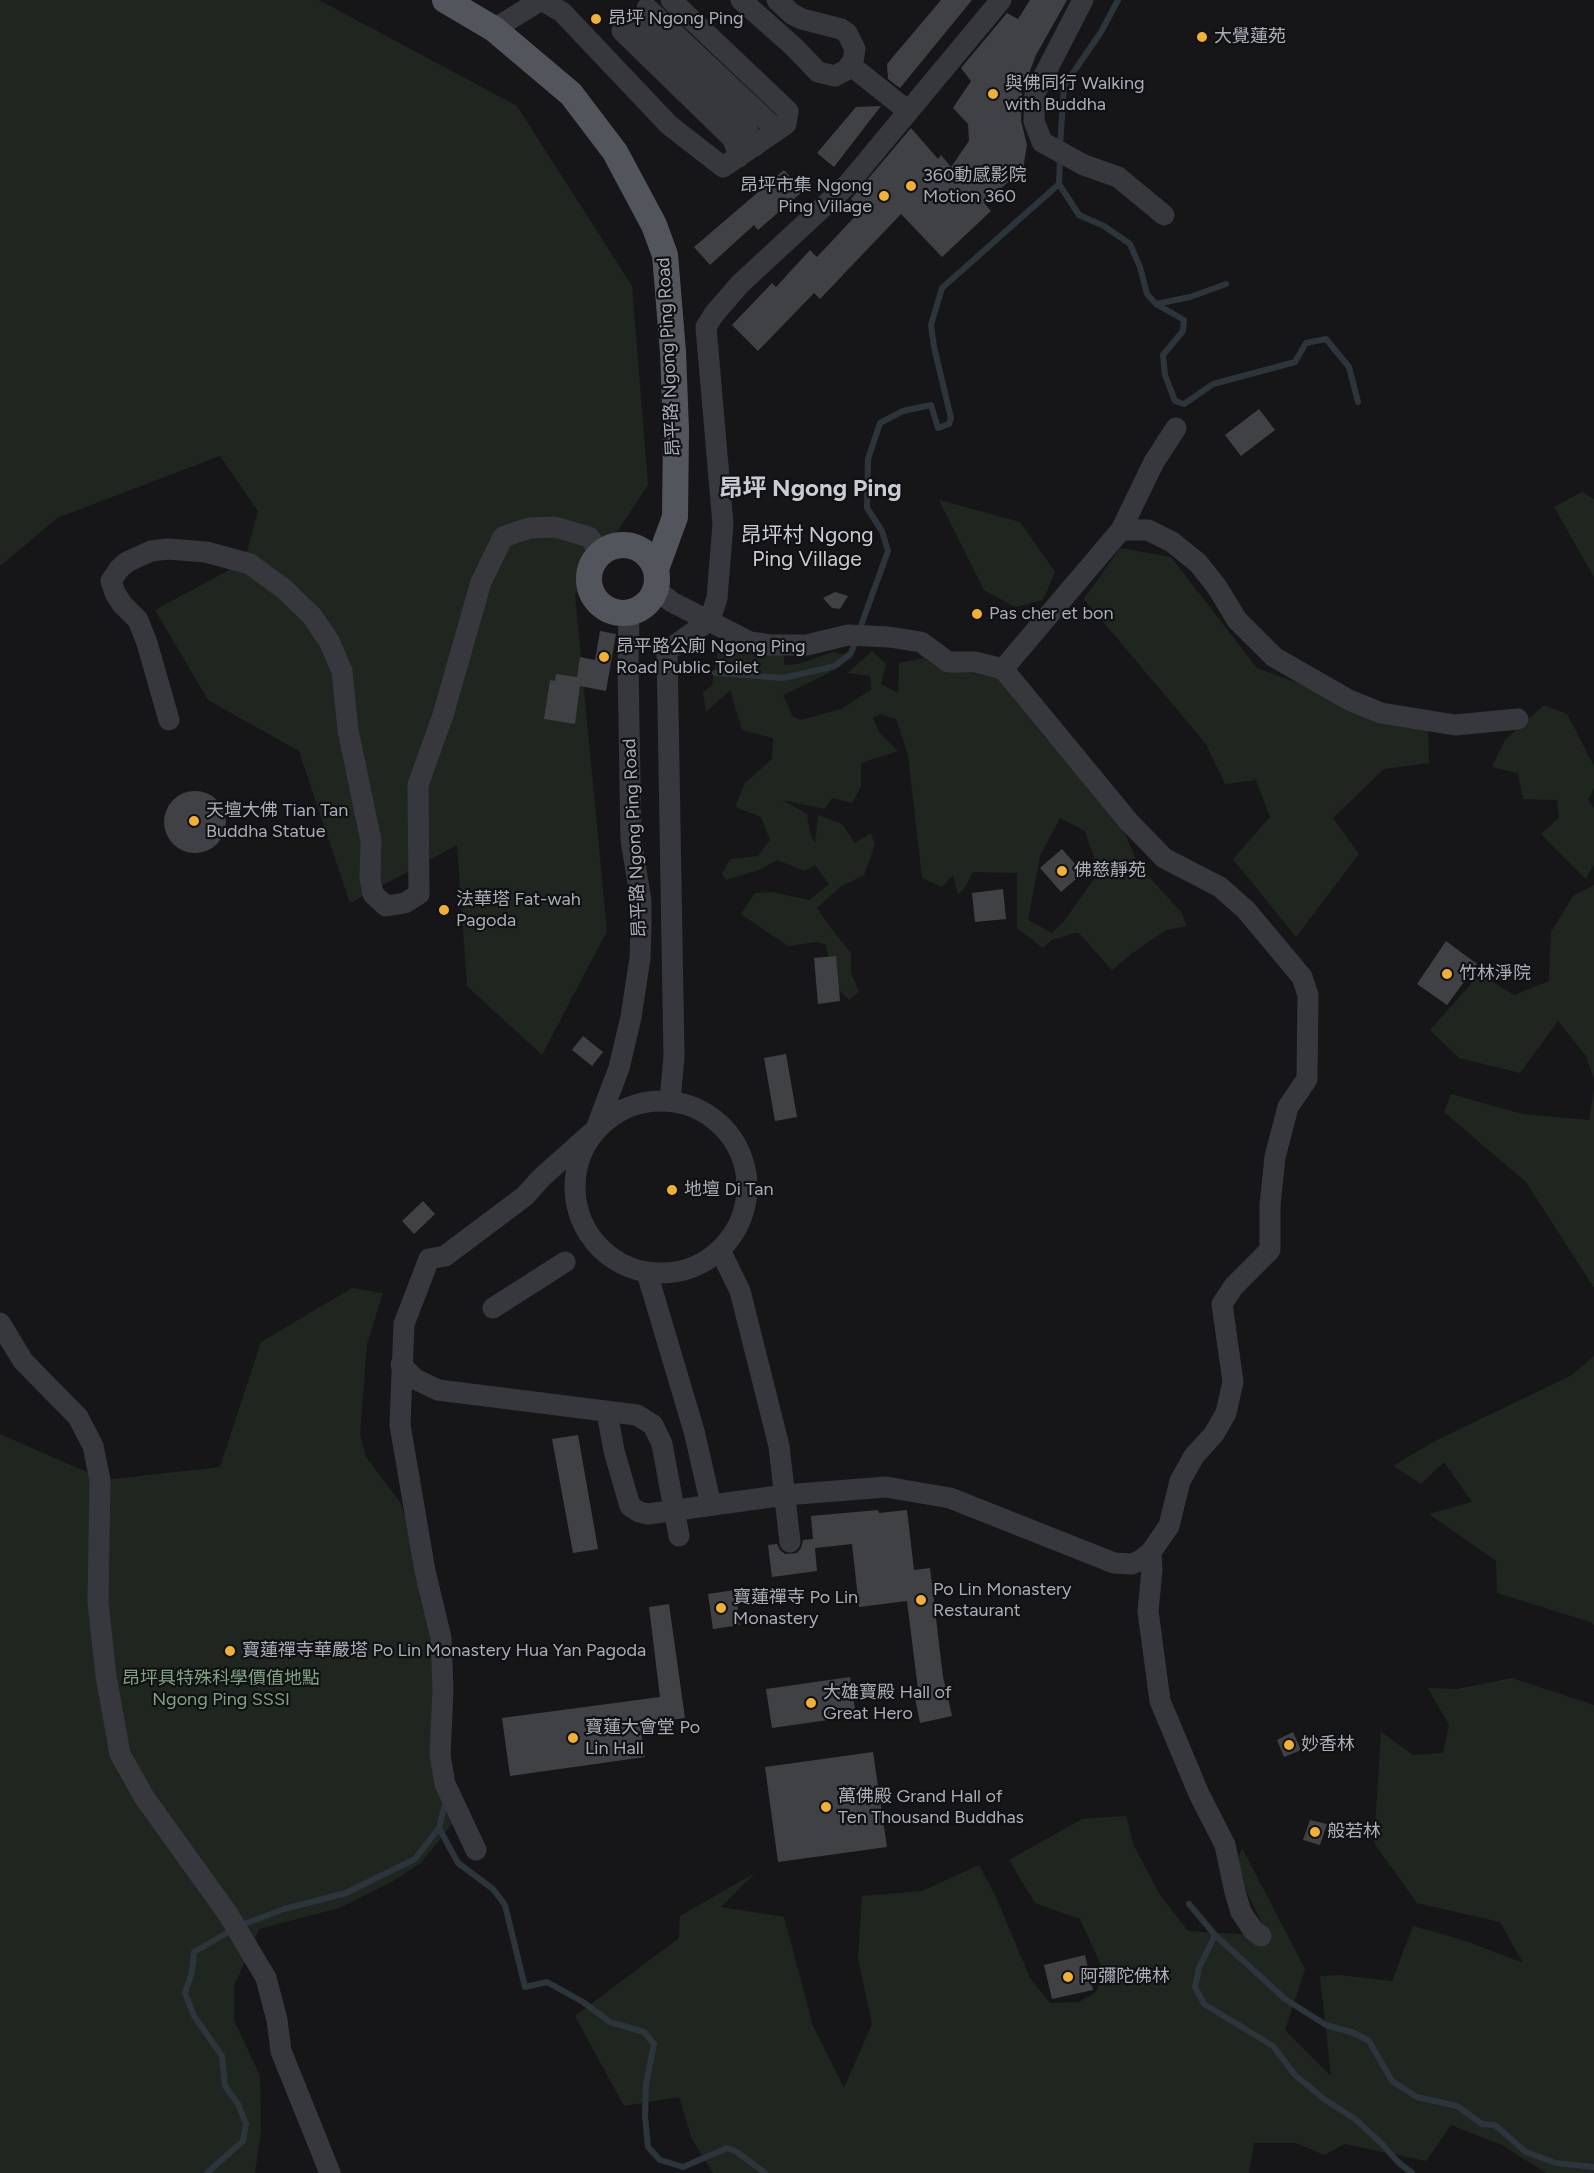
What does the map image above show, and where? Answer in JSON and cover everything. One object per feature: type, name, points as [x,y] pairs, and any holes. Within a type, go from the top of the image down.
[{"type":"main road","name":"昂平路 Ngong Ping Road","points":[[445,0],[494,29],[571,94],[615,152],[654,225],[665,255],[673,352],[676,430],[675,517],[656,580]]},
{"type":"main road","points":[[634,546],[675,517]]},
{"type":"main road","points":[[617,545],[634,546],[648,555],[656,580],[645,605],[629,613],[612,612],[592,594],[589,576],[591,567],[601,552],[617,545]]},
{"type":"street","points":[[494,29],[541,0],[562,12],[669,125],[723,167],[786,124],[788,111],[671,0]]},
{"type":"street","points":[[741,0],[794,47],[818,72],[835,76],[846,70],[853,61],[855,49],[847,33],[802,19],[792,14],[777,0]]},
{"type":"street","points":[[670,1100],[674,1057],[667,651],[710,621],[717,598],[723,524],[706,327],[740,284],[848,184],[1001,0]]},
{"type":"street","points":[[1083,0],[1035,93],[1034,121],[1042,142],[1084,165],[1118,177],[1164,215]]},
{"type":"street","points":[[600,51],[640,15]]},
{"type":"street","points":[[640,15],[768,122],[773,134]]},
{"type":"street","points":[[640,15],[748,132],[747,151]]},
{"type":"street","points":[[859,72],[908,111]]},
{"type":"street","points":[[1003,669],[1121,530],[1154,462],[1176,428]]},
{"type":"street","points":[[169,720],[138,620],[122,604],[111,581],[127,562],[151,550],[206,552],[250,564],[298,602],[312,616],[330,641],[342,670],[348,730],[371,841],[370,879],[373,894],[386,906],[405,903],[419,894],[418,785],[443,715],[481,582],[503,537],[529,528],[555,526],[589,537],[601,552]]},
{"type":"street","points":[[1121,530],[1148,530],[1172,542],[1198,563],[1217,587],[1237,620],[1274,657],[1349,700],[1381,713],[1455,725],[1518,719]]},
{"type":"street","points":[[607,1412],[614,1451],[630,1506],[639,1512],[648,1514],[785,1495],[886,1487],[950,1498],[1114,1563],[1132,1564],[1141,1560],[1151,1552],[1169,1526],[1180,1481],[1194,1456],[1214,1434],[1226,1413],[1233,1382],[1222,1304],[1239,1280],[1270,1250],[1270,1205],[1275,1156],[1288,1107],[1307,1079],[1308,995],[1302,977],[1246,910],[1220,887],[1164,858],[1129,822],[1003,669],[975,662],[948,662],[921,642],[848,635],[807,645],[771,645],[750,642],[672,602],[656,580]]},
{"type":"street","name":"昂平路 Ngong Ping Road","points":[[596,1129],[619,1068],[631,1017],[639,958],[641,901],[631,840],[629,781],[629,613]]},
{"type":"street","points":[[476,1850],[444,1784],[440,1755],[443,1690],[441,1638],[425,1571],[400,1425],[404,1323],[429,1259],[445,1256],[525,1196],[541,1178],[596,1129],[617,1111],[643,1101],[670,1100],[694,1106],[715,1119],[732,1137],[743,1159],[747,1183],[745,1208],[735,1231],[720,1250],[699,1265],[673,1273],[647,1273],[622,1265],[601,1249],[584,1228],[576,1203],[575,1177],[582,1151],[596,1129]]},
{"type":"street","points":[[720,1250],[740,1291],[779,1446],[790,1542]]},
{"type":"street","points":[[493,1308],[565,1262]]},
{"type":"street","points":[[647,1273],[693,1431],[711,1505]]},
{"type":"street","points":[[0,1323],[23,1361],[78,1418],[93,1446],[100,1480],[98,1602],[106,1676],[120,1754],[144,1797],[228,1914],[266,1978],[282,2051],[330,2173]]},
{"type":"street","points":[[401,1365],[415,1379],[438,1390],[637,1415],[653,1425],[662,1444],[679,1536]]},
{"type":"street","points":[[1151,1552],[1152,1570],[1148,1611],[1160,1701],[1199,1794],[1225,1845],[1241,1912],[1253,1930],[1261,1936]]},
{"type":"green space","points":[[0,0],[319,0],[517,106],[632,286],[648,485],[575,595],[607,931],[542,1055],[467,986],[457,845],[350,903],[299,751],[208,700],[155,610],[244,562],[258,511],[220,456],[57,518],[0,566]]},
{"type":"green space","points":[[1582,492],[1594,499],[1594,577],[1554,507]]},
{"type":"green space","points":[[939,500],[1020,522],[1055,572],[1043,600],[1015,607],[984,590]]},
{"type":"green space","points":[[1120,548],[1171,557],[1257,668],[1428,731],[1429,763],[1384,769],[1333,818],[1359,854],[1296,937],[1233,859],[1270,817],[1256,780],[1225,784],[1206,744],[1084,599]]},
{"type":"green space","points":[[718,651],[784,651],[784,665],[798,664],[833,652],[854,657],[827,674],[783,695],[793,717],[801,720],[841,709],[871,690],[870,676],[848,673],[872,651],[886,664],[881,684],[898,693],[899,663],[924,658],[936,667],[997,678],[1048,741],[1075,764],[1100,769],[1108,806],[1116,814],[1136,859],[1181,912],[1187,926],[1166,930],[1112,970],[1078,932],[1052,940],[1043,948],[1017,928],[1017,873],[973,872],[964,889],[958,894],[953,875],[942,887],[922,878],[908,755],[896,719],[880,714],[873,718],[879,732],[898,751],[861,763],[861,787],[852,803],[832,798],[825,809],[782,800],[807,814],[810,833],[815,844],[818,815],[842,824],[855,843],[871,833],[875,845],[864,875],[840,887],[817,908],[851,953],[851,973],[859,992],[849,1000],[835,986],[826,945],[816,942],[788,946],[741,914],[755,893],[772,892],[809,900],[829,884],[815,865],[805,871],[777,860],[761,869],[726,880],[722,874],[730,859],[758,856],[770,840],[761,817],[735,807],[745,783],[772,759],[773,738],[742,730],[730,690],[706,712],[703,693],[712,685]],"holes":[[[1060,818],[1085,831],[1099,872],[1064,921],[1052,933],[1028,920],[1040,856]]]},
{"type":"green space","points":[[1544,705],[1567,714],[1594,766],[1594,788],[1588,800],[1594,808],[1594,864],[1586,879],[1541,834],[1559,818],[1557,800],[1523,799],[1518,773],[1492,767],[1505,740]]},
{"type":"green space","points":[[1594,885],[1594,1079],[1586,1056],[1558,1021],[1520,1073],[1459,1058],[1430,1030],[1480,974],[1514,995],[1549,981],[1551,932],[1573,896]]},
{"type":"green space","points":[[1594,1089],[1594,1288],[1526,1182],[1444,1112],[1451,1094],[1522,1114],[1589,1120]]},
{"type":"green space","name":"昂坪具特殊科學價值地點 Ngong Ping SSSI","points":[[352,1288],[383,1293],[367,1344],[360,1434],[366,1457],[400,1502],[433,1595],[454,1797],[452,1824],[421,1863],[393,1881],[339,1908],[259,1929],[234,1986],[234,2020],[260,2076],[261,2130],[255,2173],[0,2173],[0,1434],[105,1480],[220,1467],[261,1342]]},
{"type":"green space","points":[[1594,1356],[1594,1625],[1497,1593],[1496,1561],[1429,1514],[1472,1502],[1444,1462],[1421,1484],[1393,1466],[1433,1442],[1572,1375]]},
{"type":"green space","points":[[1512,1678],[1594,1705],[1594,2173],[1546,2173],[1502,2145],[1451,2125],[1426,2161],[1345,2144],[1324,2155],[1296,2143],[1254,2143],[1249,2173],[713,2173],[692,2139],[679,2097],[624,2106],[575,2016],[679,1938],[680,1916],[755,1873],[721,1907],[784,1917],[813,2026],[844,2088],[872,2024],[858,1958],[862,1896],[922,1891],[979,1865],[995,1895],[1030,1978],[1050,2003],[1079,2002],[1096,1992],[1105,1974],[1080,1919],[1035,1903],[1009,1860],[1082,1819],[1126,1816],[1134,1846],[1160,1895],[1188,1931],[1268,1936],[1235,1867],[1242,1848],[1305,1969],[1285,2030],[1331,2076],[1320,1976],[1340,1975],[1392,1981],[1413,1926],[1466,1941],[1523,1963],[1500,1922],[1417,1903],[1374,1843],[1381,1732],[1413,1755],[1443,1753],[1449,1725],[1428,1688],[1457,1689]]},
{"type":"building","points":[[941,0],[972,0],[900,88],[888,79],[887,64]]},
{"type":"building","points":[[1030,0],[1067,0],[1036,55],[1022,92],[1021,121],[1027,145],[1023,169],[984,203],[991,211],[942,257],[901,214],[820,299],[814,293],[758,351],[732,325],[772,283],[776,287],[810,250],[817,257],[861,210],[851,199],[911,128],[938,159],[941,155],[951,167],[969,141],[968,124],[953,108],[971,81],[961,68],[1007,13],[1018,19]]},
{"type":"building","points":[[881,106],[834,167],[817,153],[856,107]]},
{"type":"building","points":[[784,170],[803,191],[758,230],[754,225],[710,265],[694,247]]},
{"type":"building","points":[[1259,409],[1275,430],[1241,456],[1225,435]]},
{"type":"building","points":[[835,592],[848,596],[840,609],[832,608],[823,598]]},
{"type":"building","points":[[600,631],[616,634],[606,691],[580,686],[575,724],[544,719],[550,680],[555,681],[556,674],[577,677],[580,657],[595,660]]},
{"type":"building","points":[[189,791],[201,791],[217,800],[224,810],[226,822],[224,834],[217,844],[201,853],[189,853],[178,848],[169,839],[164,828],[164,816],[169,805],[178,796]]},
{"type":"building","name":"佛慈靜苑","points":[[1062,849],[1083,873],[1061,892],[1040,868]]},
{"type":"building","points":[[1003,889],[1006,919],[975,922],[972,893]]},
{"type":"building","name":"竹林淨院","points":[[1446,941],[1477,964],[1447,1005],[1417,984]]},
{"type":"building","points":[[836,956],[840,1001],[818,1004],[814,958]]},
{"type":"building","points":[[583,1036],[603,1052],[592,1066],[572,1050]]},
{"type":"building","points":[[786,1054],[797,1117],[775,1121],[764,1058]]},
{"type":"building","points":[[423,1201],[435,1214],[414,1234],[402,1221]]},
{"type":"building","points":[[578,1435],[598,1549],[573,1553],[552,1439]]},
{"type":"building","points":[[878,1510],[879,1513],[907,1510],[914,1570],[930,1568],[943,1677],[952,1716],[920,1723],[915,1698],[919,1697],[907,1601],[859,1607],[852,1544],[815,1548],[817,1571],[772,1577],[768,1545],[777,1544],[785,1554],[797,1553],[803,1540],[813,1539],[811,1516]]},
{"type":"building","points":[[735,1590],[740,1625],[713,1629],[708,1594]]},
{"type":"building","name":"寶蓮大會堂 Po Lin Hall","points":[[669,1604],[685,1718],[640,1724],[645,1757],[510,1776],[502,1718],[660,1697],[649,1607]]},
{"type":"building","name":"大雄寶殿 Hall of Great Hero","points":[[850,1677],[856,1716],[772,1728],[766,1689]]},
{"type":"building","name":"妙香林","points":[[1293,1732],[1301,1750],[1284,1757],[1277,1740]]},
{"type":"building","name":"萬佛殿 Grand Hall of Ten Thousand Buddhas","points":[[873,1752],[887,1847],[778,1862],[765,1767]]},
{"type":"building","name":"般若林","points":[[1310,1820],[1327,1824],[1320,1845],[1303,1840]]},
{"type":"building","name":"阿彌陀佛林","points":[[1085,1955],[1093,1990],[1052,1999],[1044,1965]]},
{"type":"waterway","points":[[1060,146],[1064,86],[1101,32],[1118,0]]},
{"type":"waterway","points":[[859,631],[888,551],[882,531],[867,508],[868,459],[880,423],[903,411],[931,405],[938,428],[949,424],[951,418],[931,325],[942,288],[1059,184],[1060,157]]},
{"type":"waterway","points":[[1059,184],[1079,215],[1104,226],[1130,244],[1140,267],[1147,294],[1156,304],[1184,320],[1183,331],[1163,355],[1165,375],[1175,401],[1184,404],[1213,384],[1295,362],[1306,343],[1326,339],[1349,367],[1358,402]]},
{"type":"waterway","points":[[1156,304],[1190,297],[1226,284]]},
{"type":"waterway","points":[[715,673],[783,678],[801,674],[835,666],[851,653],[856,640]]},
{"type":"waterway","points":[[207,2173],[243,2141],[246,2124],[238,2104],[225,2086],[222,2056],[194,2016],[185,1993],[192,1972],[194,1952],[239,1926],[284,1909],[346,1893],[415,1859],[439,1828],[445,1804]]},
{"type":"waterway","points":[[439,1828],[458,1863],[493,1889],[505,1905],[525,1987],[547,1982],[583,2002],[610,2022],[644,2032],[654,2044],[646,2084],[645,2116],[648,2147],[660,2160],[683,2167],[727,2148],[737,2152],[765,2173]]},
{"type":"waterway","points":[[1189,1904],[1215,1935],[1285,1999],[1326,2025],[1354,2033],[1369,2041],[1392,2081],[1417,2097],[1457,2106],[1482,2124],[1495,2125],[1526,2152],[1556,2163],[1594,2167]]},
{"type":"waterway","points":[[1215,1935],[1199,1968],[1195,1987],[1204,2004],[1273,2046],[1295,2075],[1324,2099],[1355,2119],[1412,2173]]},
{"type":"place","name":"昂坪 Ngong Ping","points":[[596,19]]},
{"type":"place","name":"大覺蓮苑","points":[[1202,37]]},
{"type":"place","name":"與佛同行 Walking with Buddha","points":[[993,94]]},
{"type":"place","name":"360動感影院 Motion 360","points":[[911,186]]},
{"type":"place","name":"昂坪市集 Ngong Ping Village","points":[[884,196]]},
{"type":"place","name":"Pas cher et bon","points":[[977,614]]},
{"type":"place","name":"昂平路公廁 Ngong Ping Road Public Toilet","points":[[604,657]]},
{"type":"place","name":"天壇大佛 Tian Tan Buddha Statue","points":[[194,821]]},
{"type":"place","name":"佛慈靜苑","points":[[1062,871]]},
{"type":"place","name":"法華塔 Fat-wah Pagoda","points":[[444,910]]},
{"type":"place","name":"竹林淨院","points":[[1447,974]]},
{"type":"place","name":"地壇 Di Tan","points":[[672,1190]]},
{"type":"place","name":"Po Lin Monastery Restaurant","points":[[921,1600]]},
{"type":"place","name":"寶蓮禪寺 Po Lin Monastery","points":[[721,1608]]},
{"type":"place","name":"寶蓮禪寺華嚴塔 Po Lin Monastery Hua Yan Pagoda","points":[[230,1651]]},
{"type":"place","name":"大雄寶殿 Hall of Great Hero","points":[[811,1703]]},
{"type":"place","name":"寶蓮大會堂 Po Lin Hall","points":[[573,1738]]},
{"type":"place","name":"妙香林","points":[[1289,1745]]},
{"type":"place","name":"萬佛殿 Grand Hall of Ten Thousand Buddhas","points":[[826,1807]]},
{"type":"place","name":"般若林","points":[[1315,1832]]},
{"type":"place","name":"阿彌陀佛林","points":[[1068,1977]]},
{"type":"district","name":"昂坪 Ngong Ping","points":[[810,489]]},
{"type":"district","name":"昂坪村 Ngong Ping Village","points":[[807,548]]}]
